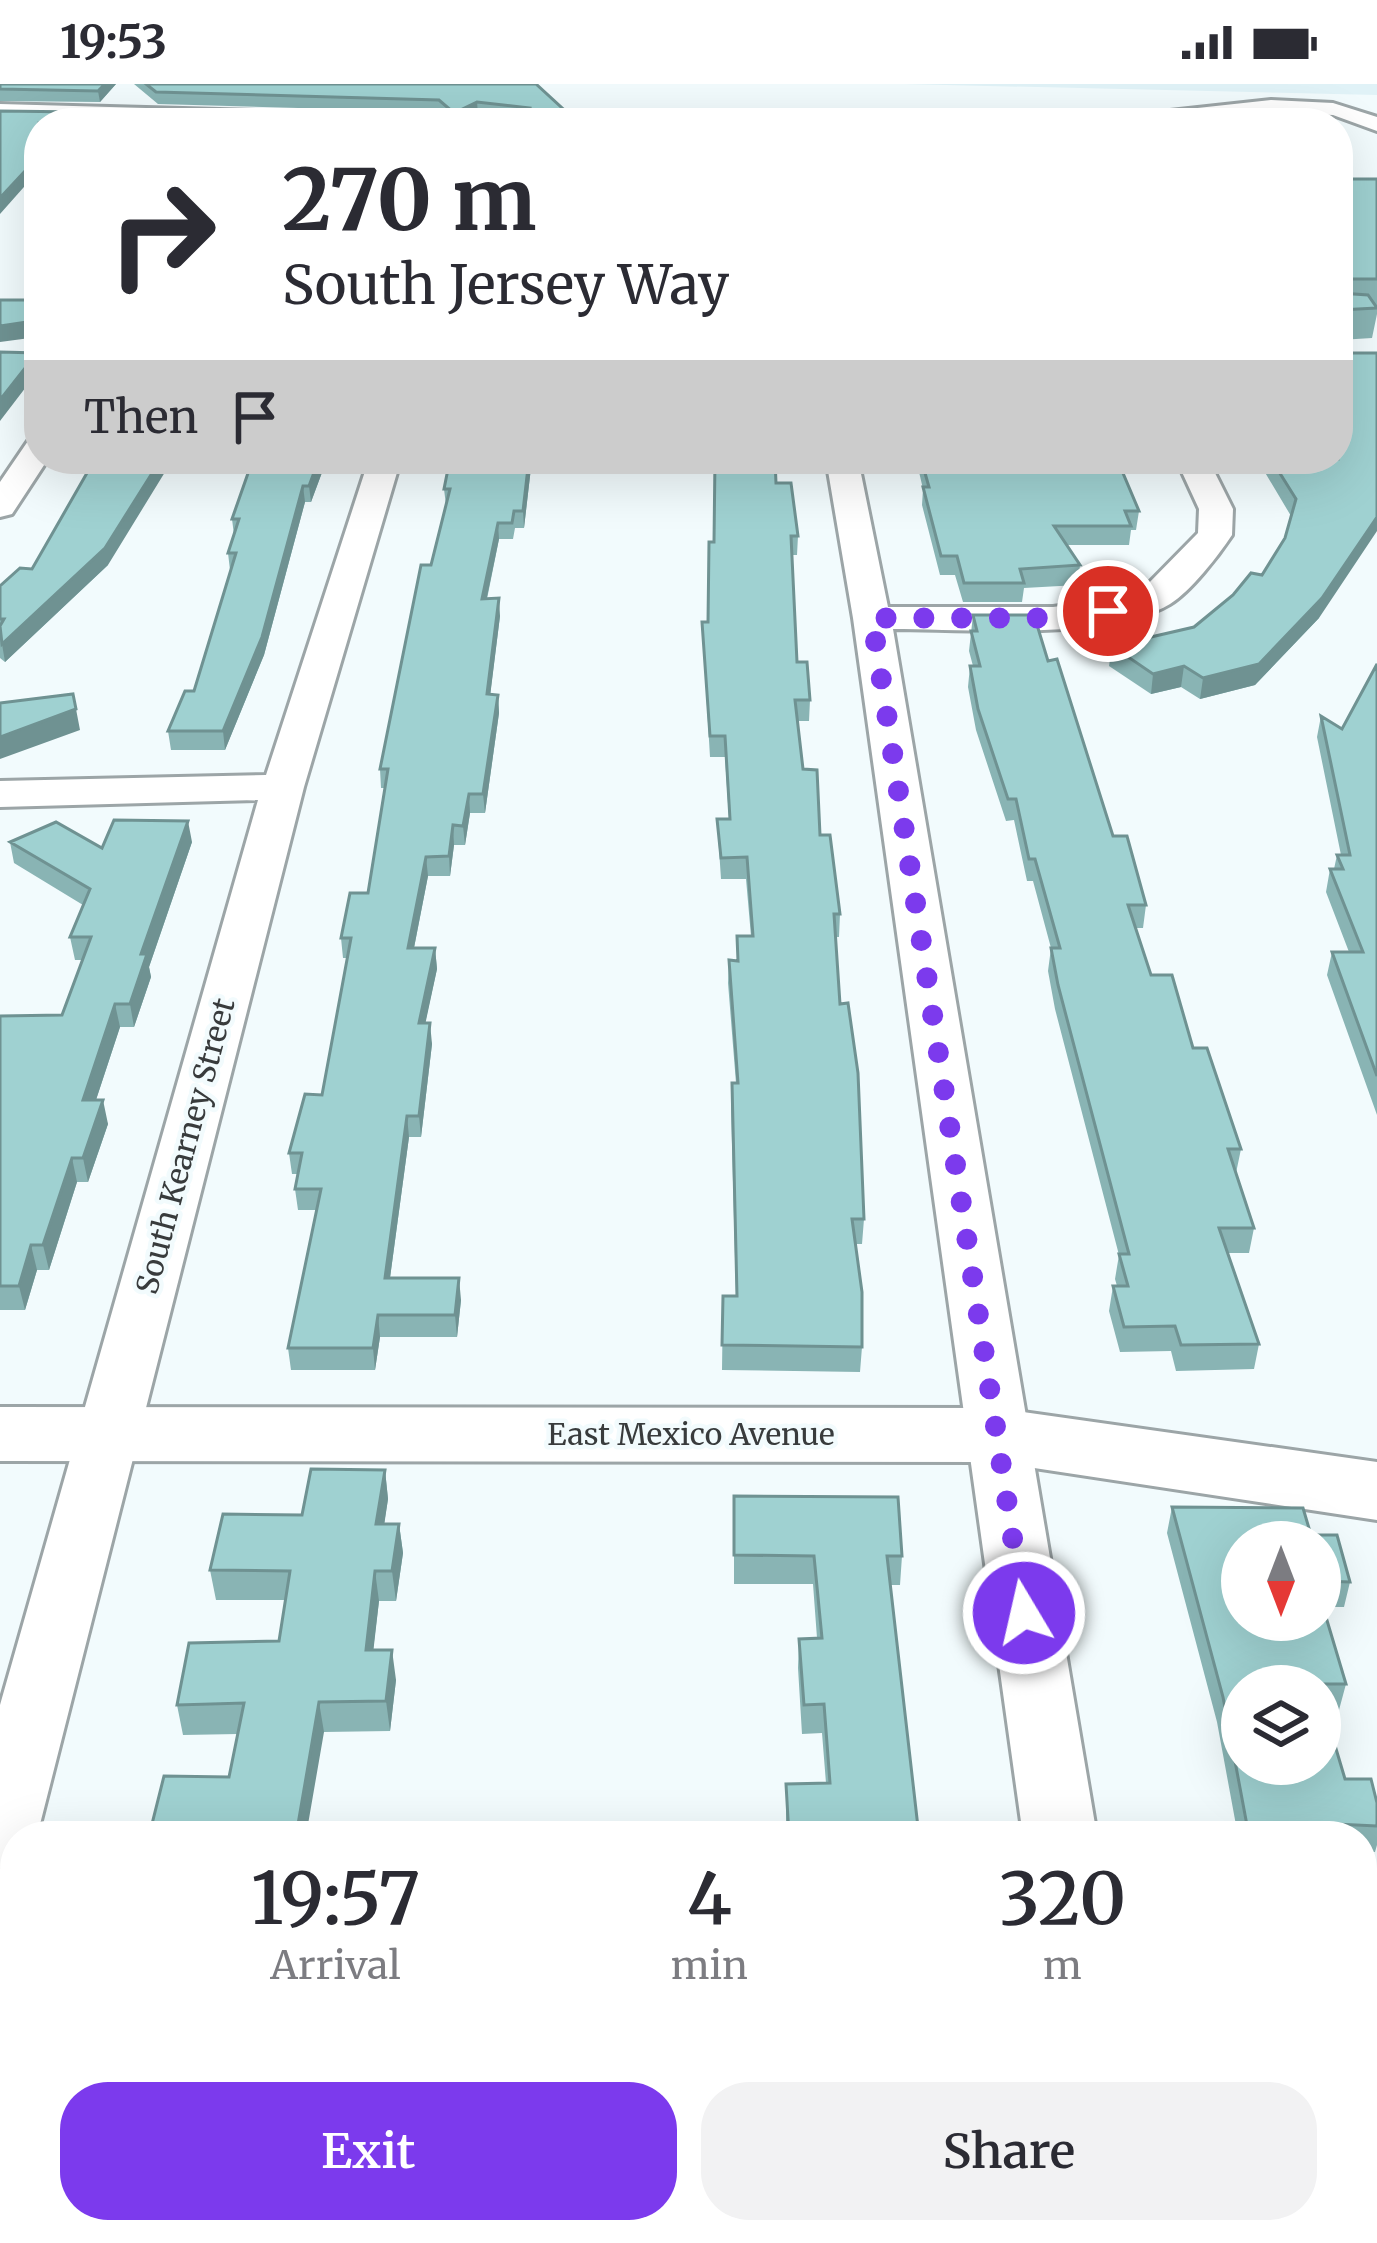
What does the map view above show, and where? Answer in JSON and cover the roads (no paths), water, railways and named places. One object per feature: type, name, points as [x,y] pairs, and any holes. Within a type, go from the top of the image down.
[{"type":"street","points":[[1220,108],[1326,108]]},
{"type":"street","points":[[0,507],[24,471]]},
{"type":"street","name":"South Kearney Street","points":[[4,1821],[284,787],[380,474]]},
{"type":"street","points":[[845,474],[872,618],[1058,1821]]},
{"type":"street","points":[[872,618],[1053,618],[1157,596],[1215,535],[1216,509],[1199,474]]},
{"type":"street","points":[[0,794],[284,787]]},
{"type":"street","name":"East Mexico Avenue","points":[[0,1434],[995,1435],[1377,1491]]}]
